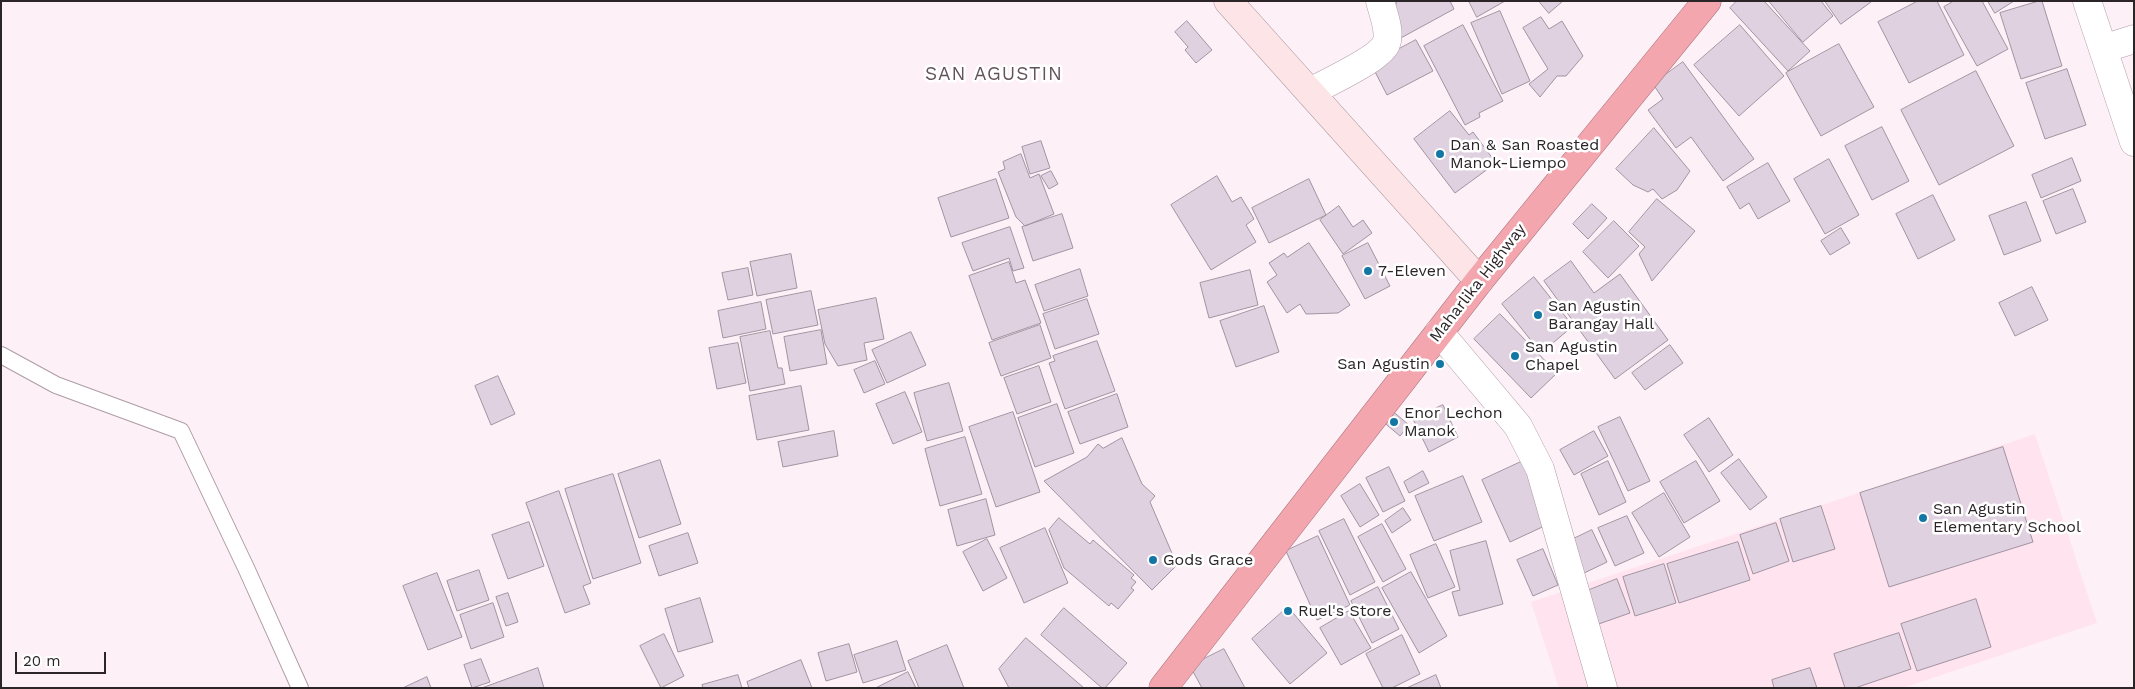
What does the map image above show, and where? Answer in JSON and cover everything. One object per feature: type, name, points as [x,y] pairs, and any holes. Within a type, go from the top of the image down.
[{"type":"highway","name":"Maharlika Highway","points":[[1163,688],[1479,281],[1707,1]]},
{"type":"street","points":[[1228,1],[1479,281]]},
{"type":"street","points":[[1310,92],[1375,56],[1386,43],[1387,29],[1380,1]]},
{"type":"street","points":[[2087,1],[2134,142]]},
{"type":"street","points":[[2103,49],[2134,39]]},
{"type":"street","points":[[1439,332],[1518,426],[1540,469],[1602,688]]},
{"type":"lane","points":[[1,355],[56,384],[181,431],[300,688]]},
{"type":"shaded area","name":"San Agustin Elementary School","points":[[2035,434],[2097,623],[1903,688],[1559,688],[1531,602]]},
{"type":"building","points":[[1397,1],[1450,1],[1454,9],[1388,45]]},
{"type":"building","points":[[1469,1],[1505,1],[1477,17]]},
{"type":"building","points":[[1539,1],[1563,1],[1549,13]]},
{"type":"building","points":[[1737,1],[1764,1],[1810,51],[1788,71],[1730,8]]},
{"type":"building","points":[[1769,1],[1821,1],[1833,16],[1803,42]]},
{"type":"building","points":[[1825,1],[1870,1],[1871,2],[1841,24]]},
{"type":"building","points":[[1918,1],[1937,1],[1964,55],[1909,83],[1878,22]]},
{"type":"building","points":[[1954,1],[1982,1],[2008,49],[1977,66],[1944,7]]},
{"type":"building","points":[[1988,1],[2014,1],[1995,13]]},
{"type":"building","points":[[2042,1],[2062,66],[2021,79],[2000,13]]},
{"type":"building","points":[[1500,11],[1530,81],[1502,94],[1471,23]]},
{"type":"building","points":[[1541,17],[1549,29],[1562,21],[1583,56],[1566,76],[1557,76],[1540,97],[1529,84],[1548,69],[1523,28]]},
{"type":"building","points":[[1187,21],[1212,50],[1196,63],[1185,50],[1188,47],[1175,32]]},
{"type":"building","points":[[1463,25],[1503,101],[1479,113],[1480,117],[1465,125],[1424,46]]},
{"type":"building","points":[[1740,25],[1784,76],[1739,116],[1694,65]]},
{"type":"building","points":[[1416,40],[1433,71],[1387,95],[1371,64]]},
{"type":"building","points":[[1839,44],[1874,107],[1821,136],[1786,73]]},
{"type":"building","points":[[1683,62],[1754,159],[1723,181],[1691,137],[1676,148],[1648,110],[1663,99],[1653,84]]},
{"type":"building","points":[[2067,69],[2086,125],[2045,139],[2026,83]]},
{"type":"building","points":[[1976,71],[2014,146],[1939,185],[1901,110]]},
{"type":"building","points":[[1450,111],[1469,135],[1473,132],[1496,163],[1455,193],[1414,139]]},
{"type":"building","points":[[1882,127],[1909,181],[1872,200],[1845,146]]},
{"type":"building","points":[[1654,128],[1690,171],[1677,190],[1662,199],[1653,189],[1648,192],[1633,185],[1616,169]]},
{"type":"building","points":[[1041,141],[1050,168],[1030,174],[1022,147]]},
{"type":"building","points":[[1021,154],[1030,178],[1039,174],[1054,214],[1025,226],[1016,217],[998,172],[1005,169],[1003,162]]},
{"type":"building","points":[[2072,158],[2081,181],[2041,198],[2032,175]]},
{"type":"building","points":[[1829,159],[1859,215],[1825,234],[1794,179]]},
{"type":"building","points":[[1768,163],[1790,201],[1758,219],[1749,203],[1740,209],[1727,187]]},
{"type":"building","points":[[1051,171],[1058,184],[1049,189],[1041,176]]},
{"type":"building","points":[[1217,176],[1232,202],[1241,197],[1254,219],[1246,225],[1256,242],[1211,270],[1171,205]]},
{"type":"building","points":[[996,179],[1009,218],[951,237],[938,198]]},
{"type":"building","points":[[1309,179],[1326,215],[1269,243],[1252,208]]},
{"type":"building","points":[[2073,189],[2086,222],[2056,234],[2043,201]]},
{"type":"building","points":[[1933,195],[1955,240],[1918,259],[1896,214]]},
{"type":"building","points":[[1657,199],[1695,231],[1652,281],[1639,254],[1645,247],[1629,232]]},
{"type":"building","points":[[2026,202],[2041,241],[2004,255],[1989,216]]},
{"type":"building","points":[[1592,204],[1607,218],[1588,239],[1573,224]]},
{"type":"building","points":[[1339,206],[1353,227],[1363,220],[1372,233],[1343,254],[1320,220]]},
{"type":"building","points":[[1062,214],[1073,248],[1033,261],[1022,227]]},
{"type":"building","points":[[1614,221],[1639,246],[1608,278],[1583,252]]},
{"type":"building","points":[[1010,227],[1024,268],[1013,271],[1009,258],[973,271],[962,243]]},
{"type":"building","points":[[1841,228],[1850,243],[1830,255],[1821,241]]},
{"type":"building","points":[[1309,243],[1350,305],[1338,313],[1306,314],[1300,304],[1287,313],[1267,282],[1277,275],[1269,263],[1284,253],[1287,257]]},
{"type":"building","points":[[1368,243],[1390,286],[1365,299],[1342,256]]},
{"type":"building","points":[[791,254],[797,288],[757,296],[750,262]]},
{"type":"building","points":[[1571,261],[1594,293],[1620,274],[1668,340],[1615,379],[1544,281]]},
{"type":"building","points":[[1009,262],[1016,283],[1025,280],[1041,323],[992,340],[969,276]]},
{"type":"building","points":[[748,268],[753,295],[728,300],[722,273]]},
{"type":"building","points":[[1080,269],[1088,296],[1044,311],[1035,285]]},
{"type":"building","points":[[1250,270],[1258,305],[1209,318],[1200,283]]},
{"type":"building","name":"San Agustin Barangay Hall","points":[[1534,277],[1573,326],[1541,353],[1502,304]]},
{"type":"building","points":[[2032,287],[2048,320],[2015,336],[1999,303]]},
{"type":"building","points":[[811,291],[818,325],[773,334],[766,300]]},
{"type":"building","points":[[876,298],[884,339],[864,343],[867,360],[838,366],[825,344],[818,310]]},
{"type":"building","points":[[1087,299],[1099,334],[1055,349],[1043,314]]},
{"type":"building","points":[[761,302],[766,329],[723,338],[718,311]]},
{"type":"building","points":[[1264,306],[1279,352],[1236,367],[1220,321]]},
{"type":"building","name":"San Agustin Chapel","points":[[1500,314],[1557,373],[1531,398],[1474,339]]},
{"type":"building","points":[[1040,325],[1051,358],[1001,376],[989,343]]},
{"type":"building","points":[[821,330],[827,364],[790,371],[784,337]]},
{"type":"building","points":[[770,331],[778,368],[782,368],[785,384],[750,391],[740,337]]},
{"type":"building","points":[[911,332],[926,365],[887,383],[872,350]]},
{"type":"building","points":[[1097,341],[1115,391],[1065,409],[1049,363],[1055,361],[1053,356]]},
{"type":"building","points":[[738,343],[746,383],[717,389],[709,348]]},
{"type":"building","points":[[1670,345],[1683,363],[1645,390],[1632,373]]},
{"type":"building","points":[[875,361],[885,384],[864,393],[854,370]]},
{"type":"building","points":[[1039,366],[1051,402],[1017,414],[1004,378]]},
{"type":"building","points":[[498,376],[515,414],[491,425],[475,386]]},
{"type":"building","points":[[949,383],[963,431],[927,441],[914,393]]},
{"type":"building","points":[[801,386],[809,430],[757,440],[749,396]]},
{"type":"building","points":[[905,392],[922,432],[893,444],[876,404]]},
{"type":"building","points":[[1117,394],[1128,427],[1080,444],[1068,412]]},
{"type":"building","points":[[1057,404],[1074,453],[1035,467],[1018,418]]},
{"type":"building","points":[[1443,405],[1458,437],[1429,452],[1413,419]]},
{"type":"building","points":[[1390,409],[1409,425],[1400,436],[1381,420]]},
{"type":"building","points":[[1013,412],[1040,492],[996,507],[969,427]]},
{"type":"building","points":[[1620,417],[1650,481],[1628,491],[1598,427]]},
{"type":"building","points":[[1709,418],[1733,455],[1709,472],[1684,435]]},
{"type":"building","points":[[834,431],[838,456],[783,467],[778,442]]},
{"type":"building","points":[[1594,431],[1608,456],[1574,475],[1560,450]]},
{"type":"building","points":[[965,437],[982,494],[940,506],[925,449]]},
{"type":"building","points":[[1122,438],[1142,484],[1155,496],[1150,502],[1177,565],[1152,590],[1044,481],[1087,457],[1098,444],[1103,448]]},
{"type":"building","points":[[2003,447],[2033,542],[1889,587],[1860,493]]},
{"type":"building","points":[[1739,459],[1767,497],[1750,510],[1721,473]]},
{"type":"building","points":[[660,460],[681,524],[639,538],[618,474]]},
{"type":"building","points":[[1523,461],[1551,523],[1510,542],[1482,480]]},
{"type":"building","points":[[1608,461],[1626,502],[1599,515],[1581,474]]},
{"type":"building","points":[[1696,461],[1720,501],[1684,523],[1660,482]]},
{"type":"building","points":[[1389,467],[1405,501],[1383,512],[1366,478]]},
{"type":"building","points":[[1423,471],[1429,483],[1409,493],[1404,482]]},
{"type":"building","points":[[613,474],[641,563],[593,579],[565,489]]},
{"type":"building","points":[[1463,476],[1482,522],[1434,541],[1415,496]]},
{"type":"building","points":[[1360,484],[1379,515],[1360,527],[1341,496]]},
{"type":"building","points":[[559,491],[591,583],[583,586],[590,604],[565,613],[526,503]]},
{"type":"building","points":[[1664,493],[1690,537],[1659,557],[1632,513]]},
{"type":"building","points":[[986,499],[995,535],[957,546],[948,510]]},
{"type":"building","points":[[1821,506],[1835,549],[1793,562],[1780,519]]},
{"type":"building","points":[[1403,508],[1411,520],[1392,533],[1385,521]]},
{"type":"building","points":[[1627,516],[1644,553],[1615,566],[1598,528]]},
{"type":"building","points":[[1059,518],[1090,544],[1093,540],[1134,575],[1131,578],[1136,582],[1131,588],[1134,590],[1118,609],[1111,603],[1109,606],[1064,568],[1049,530]]},
{"type":"building","points":[[1344,519],[1375,582],[1350,595],[1319,531]]},
{"type":"building","points":[[529,522],[544,566],[508,579],[492,535]]},
{"type":"building","points":[[1776,523],[1789,561],[1753,574],[1740,535]]},
{"type":"building","points":[[1382,524],[1406,569],[1383,582],[1358,537]]},
{"type":"building","points":[[1045,528],[1068,583],[1024,603],[1000,548]]},
{"type":"building","points":[[1592,530],[1607,562],[1578,576],[1563,544]]},
{"type":"building","points":[[688,533],[698,563],[659,576],[649,546]]},
{"type":"building","points":[[1318,536],[1350,605],[1317,620],[1286,551]]},
{"type":"building","points":[[987,539],[1007,578],[983,591],[963,552]]},
{"type":"building","points":[[1486,541],[1503,604],[1459,616],[1452,592],[1460,590],[1450,551]]},
{"type":"building","points":[[1738,542],[1750,580],[1679,603],[1667,564]]},
{"type":"building","points":[[1436,544],[1455,587],[1428,598],[1410,555]]},
{"type":"building","points":[[1543,549],[1558,585],[1533,596],[1517,560]]},
{"type":"building","points":[[1664,564],[1676,603],[1635,616],[1623,577]]},
{"type":"building","points":[[479,570],[489,600],[457,611],[447,581]]},
{"type":"building","points":[[1411,572],[1447,636],[1419,653],[1382,588]]},
{"type":"building","points":[[437,573],[462,637],[428,650],[403,586]]},
{"type":"building","points":[[1617,579],[1630,613],[1590,627],[1577,595]]},
{"type":"building","points":[[1378,587],[1399,629],[1372,643],[1351,601]]},
{"type":"building","points":[[508,593],[518,622],[506,626],[496,597]]},
{"type":"building","points":[[700,598],[713,642],[678,652],[665,609]]},
{"type":"building","points":[[1976,599],[1991,647],[1917,671],[1901,624]]},
{"type":"building","points":[[493,603],[504,637],[471,649],[460,615]]},
{"type":"building","points":[[1288,607],[1327,653],[1290,684],[1252,639]]},
{"type":"building","points":[[1064,608],[1127,663],[1105,688],[1102,688],[1041,635]]},
{"type":"building","points":[[1349,611],[1371,648],[1341,665],[1320,628]]},
{"type":"building","points":[[1899,633],[1911,669],[1855,688],[1845,688],[1834,654]]},
{"type":"building","points":[[664,634],[684,676],[661,688],[640,646]]},
{"type":"building","points":[[1402,635],[1420,674],[1392,688],[1383,688],[1366,654]]},
{"type":"building","points":[[1026,638],[1084,688],[1009,688],[999,669]]},
{"type":"building","points":[[897,641],[906,670],[863,683],[854,655]]},
{"type":"building","points":[[849,644],[857,672],[826,681],[818,653]]},
{"type":"building","points":[[947,645],[964,688],[919,688],[908,661]]},
{"type":"building","points":[[1224,649],[1245,688],[1202,688],[1190,666]]},
{"type":"building","points":[[481,659],[490,682],[472,688],[464,665]]},
{"type":"building","points":[[801,660],[812,688],[749,688],[747,682]]},
{"type":"building","points":[[538,668],[544,688],[482,688]]},
{"type":"building","points":[[1810,668],[1817,688],[1774,688],[1772,680]]},
{"type":"building","points":[[908,672],[916,688],[876,688]]},
{"type":"building","points":[[738,675],[742,688],[703,688],[702,685]]},
{"type":"building","points":[[1436,675],[1441,688],[1407,688]]},
{"type":"building","points":[[427,677],[431,688],[403,688]]},
{"type":"place","name":"Dan & San Roasted Manok-Liempo","points":[[1440,154]]},
{"type":"place","name":"7-Eleven","points":[[1368,271]]},
{"type":"place","name":"San Agustin Barangay Hall","points":[[1538,315]]},
{"type":"place","name":"San Agustin Chapel","points":[[1515,356]]},
{"type":"place","name":"San Agustin","points":[[1440,364]]},
{"type":"place","name":"Enor Lechon Manok","points":[[1394,422]]},
{"type":"place","name":"San Agustin Elementary School","points":[[1923,518]]},
{"type":"place","name":"Gods Grace","points":[[1153,560]]},
{"type":"place","name":"Ruel's Store","points":[[1288,611]]},
{"type":"district","name":"SAN AGUSTIN","points":[[994,74]]}]
